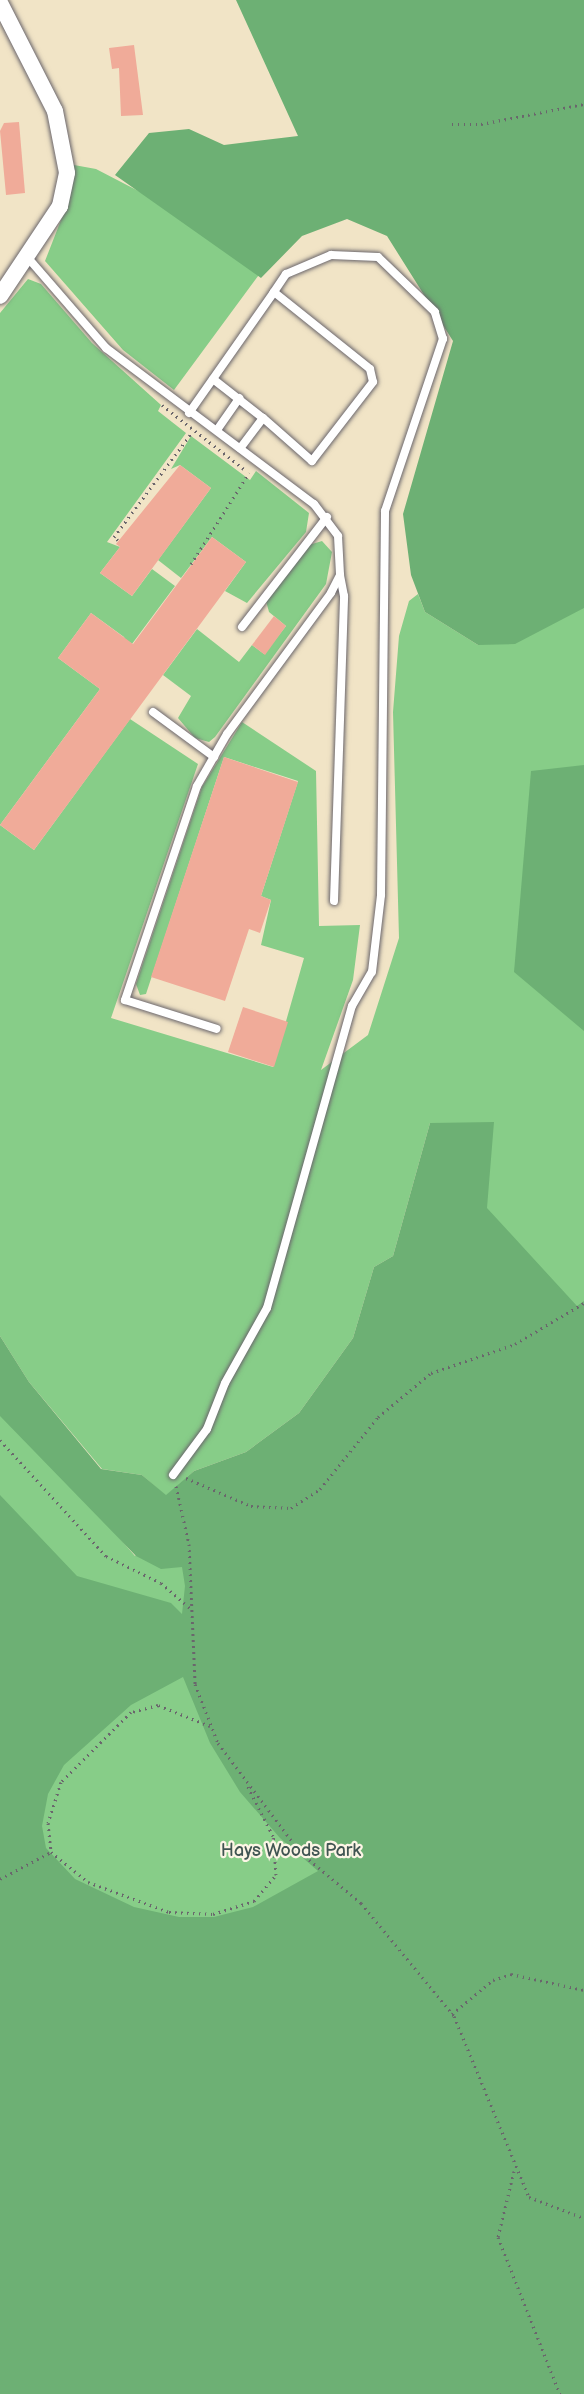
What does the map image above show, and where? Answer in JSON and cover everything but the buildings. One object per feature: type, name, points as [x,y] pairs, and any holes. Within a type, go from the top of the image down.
[{"type":"street","points":[[0,3],[55,111],[67,173],[60,206],[28,258],[0,296]]},
{"type":"lane","points":[[173,1475],[207,1429],[225,1383],[267,1308],[351,1006],[372,972],[381,895],[385,511],[443,339],[435,312],[378,257],[331,255],[286,274],[189,413]]},
{"type":"lane","points":[[28,258],[106,348],[167,399],[217,430],[327,517],[338,536],[340,575],[344,596],[334,901]]},
{"type":"lane","points":[[213,379],[239,398],[312,461],[373,382],[370,369],[274,292]]},
{"type":"lane","points":[[217,430],[239,398]]},
{"type":"lane","points":[[240,448],[263,418]]},
{"type":"lane","points":[[242,627],[327,517]]},
{"type":"lane","points":[[217,1029],[125,1000],[197,786],[214,757],[340,575]]},
{"type":"lane","points":[[153,712],[214,757]]},
{"type":"path","points":[[452,124],[481,124],[584,104]]},
{"type":"path","points":[[167,399],[160,408],[252,475],[191,564]]},
{"type":"path","points":[[118,540],[114,537],[202,421]]},
{"type":"path","points":[[584,1303],[514,1344],[431,1373],[378,1417],[320,1489],[291,1508],[251,1506],[202,1481],[173,1475],[189,1545],[195,1684],[212,1727],[242,1774],[300,1852],[361,1903],[452,2014],[514,2169],[529,2197],[584,2218]]},
{"type":"path","points":[[0,1440],[105,1556],[161,1583],[191,1609]]},
{"type":"path","points":[[212,1727],[158,1705],[131,1713],[61,1782],[48,1824],[51,1852],[88,1882],[169,1912],[213,1914],[254,1901],[276,1875],[273,1836],[242,1774]]},
{"type":"path","points":[[0,1879],[51,1852]]},
{"type":"path","points":[[452,2014],[493,1980],[512,1974],[584,1990]]},
{"type":"path","points":[[514,2169],[498,2237],[560,2394]]},
{"type":"green space","points":[[236,0],[584,0],[584,608],[515,644],[478,645],[425,612],[411,575],[403,514],[453,341],[387,236],[347,219],[302,236],[261,278],[115,175],[149,133],[189,129],[224,145],[298,136]]},
{"type":"green space","points":[[74,165],[96,169],[177,211],[261,272],[174,390],[123,350],[45,261],[70,197]]},
{"type":"green space","points":[[28,279],[41,284],[92,343],[161,405],[158,411],[186,433],[107,542],[120,547],[100,573],[132,596],[152,569],[175,586],[129,648],[124,637],[91,613],[58,658],[100,689],[0,825],[0,313]]},
{"type":"green space","name":"Hays Woods Park","points":[[584,416],[584,2394],[0,2394],[0,1401],[135,1556],[433,1309],[430,1123],[393,1256],[374,1267],[353,1338],[299,1413],[246,1452],[194,1471],[166,1496],[142,1475],[102,1469],[29,1382],[0,1336],[0,825],[34,850],[130,719],[198,764],[111,1018],[273,1067],[304,958],[261,945],[271,900],[261,896],[298,781],[224,757],[146,994],[140,995],[136,984],[202,787],[242,722],[316,771],[319,926],[360,925],[353,980],[321,1070],[368,1035],[399,938],[393,712],[399,636],[409,601],[418,594],[425,612],[478,645]]},
{"type":"green space","points":[[191,436],[250,480],[256,471],[309,513],[306,532],[247,603],[225,591],[246,562],[212,537],[181,578],[158,560],[211,488],[180,465],[171,469]]},
{"type":"green space","points":[[322,541],[332,552],[326,584],[215,737],[209,742],[195,738],[178,718],[191,696],[163,675],[197,629],[239,662],[252,645],[264,654],[286,626],[269,612],[266,601],[309,545]]},
{"type":"green space","points":[[584,765],[584,1031],[514,972],[531,771]]},
{"type":"green space","name":"Hays Woods Park","points":[[494,1122],[487,1208],[577,1306],[584,1301],[584,2394],[0,2394],[0,1495],[77,1576],[171,1603],[182,1614],[185,1586],[182,1567],[161,1569],[136,1556],[0,1416],[0,1336],[29,1382],[101,1469],[142,1475],[166,1495],[194,1471],[246,1452],[299,1413],[353,1338],[374,1267],[393,1256],[430,1123]],"holes":[[[183,1677],[210,1743],[240,1792],[280,1838],[318,1871],[253,1907],[214,1917],[179,1917],[134,1907],[75,1879],[46,1848],[42,1826],[48,1794],[64,1765],[131,1705]]]}]
